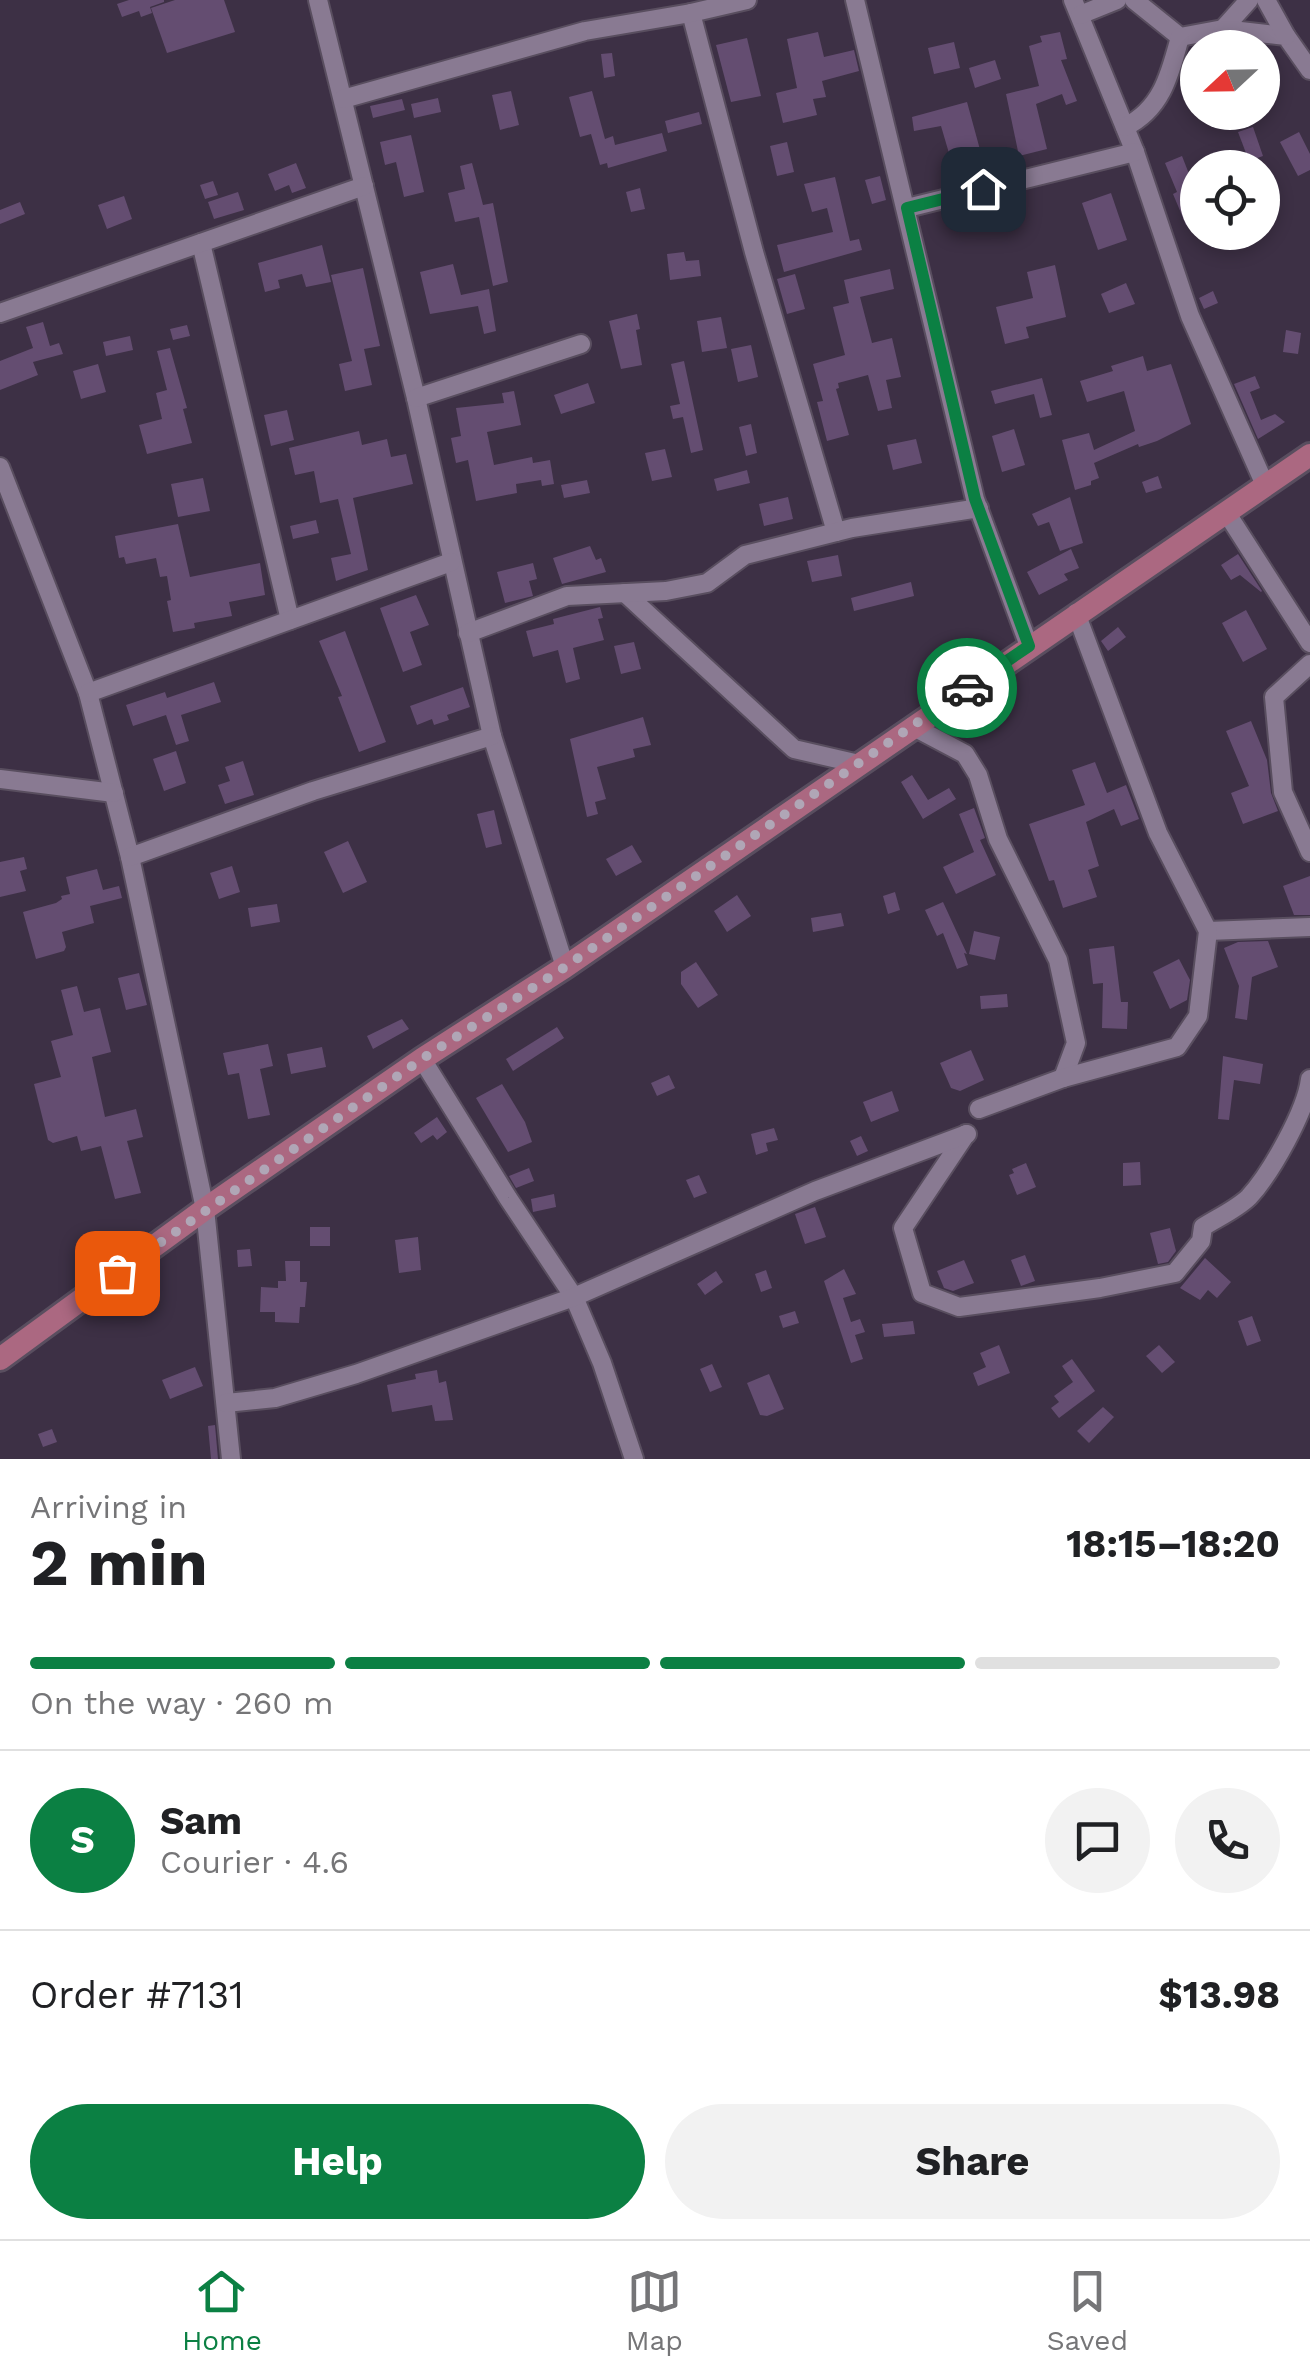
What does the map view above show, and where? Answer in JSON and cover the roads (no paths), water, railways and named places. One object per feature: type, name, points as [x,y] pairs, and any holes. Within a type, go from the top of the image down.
[{"type":"main road","points":[[0,1359],[205,1209],[422,1059],[565,967],[1310,455]]},
{"type":"street","points":[[318,0],[416,398],[492,736],[565,967]]},
{"type":"street","points":[[343,99],[585,31],[691,14],[747,0]]},
{"type":"street","points":[[856,0],[979,508],[1029,646]]},
{"type":"street","points":[[1118,0],[1076,8],[1135,152],[1190,316],[1266,485]]},
{"type":"street","points":[[1125,127],[1143,118],[1167,85],[1180,37],[1134,0]]},
{"type":"street","points":[[1222,28],[1249,0]]},
{"type":"street","points":[[1266,0],[1310,70]]},
{"type":"street","points":[[691,14],[754,252],[836,532]]},
{"type":"street","points":[[1213,30],[1286,36]]},
{"type":"street","points":[[907,208],[1135,152]]},
{"type":"street","points":[[0,313],[364,186]]},
{"type":"street","points":[[201,243],[290,620]]},
{"type":"street","points":[[416,398],[581,344]]},
{"type":"street","points":[[0,466],[88,693],[130,857],[205,1209],[230,1459]]},
{"type":"street","points":[[468,633],[567,596],[666,591],[707,583],[745,556],[836,532],[979,508]]},
{"type":"street","points":[[1226,512],[1310,644]]},
{"type":"street","points":[[88,693],[451,562]]},
{"type":"street","points":[[625,593],[794,749],[859,764]]},
{"type":"street","points":[[979,1108],[1063,1078],[1177,1048],[1198,1016],[1208,931],[1158,833],[1076,613]]},
{"type":"street","points":[[1310,664],[1274,696],[1283,792],[1310,852]]},
{"type":"street","points":[[912,726],[965,754],[978,775],[998,838],[1058,960],[1076,1043],[1063,1078]]},
{"type":"street","points":[[130,857],[314,791],[492,736]]},
{"type":"street","points":[[0,779],[114,793]]},
{"type":"street","points":[[1208,931],[1310,927]]},
{"type":"street","points":[[422,1059],[574,1297],[634,1459]]},
{"type":"street","points":[[226,1403],[275,1398],[356,1374],[574,1297],[815,1192],[966,1134],[903,1228],[922,1293],[959,1307],[1100,1288],[1176,1273],[1201,1242],[1203,1227],[1248,1198],[1273,1162],[1308,1093],[1310,1079]]}]
